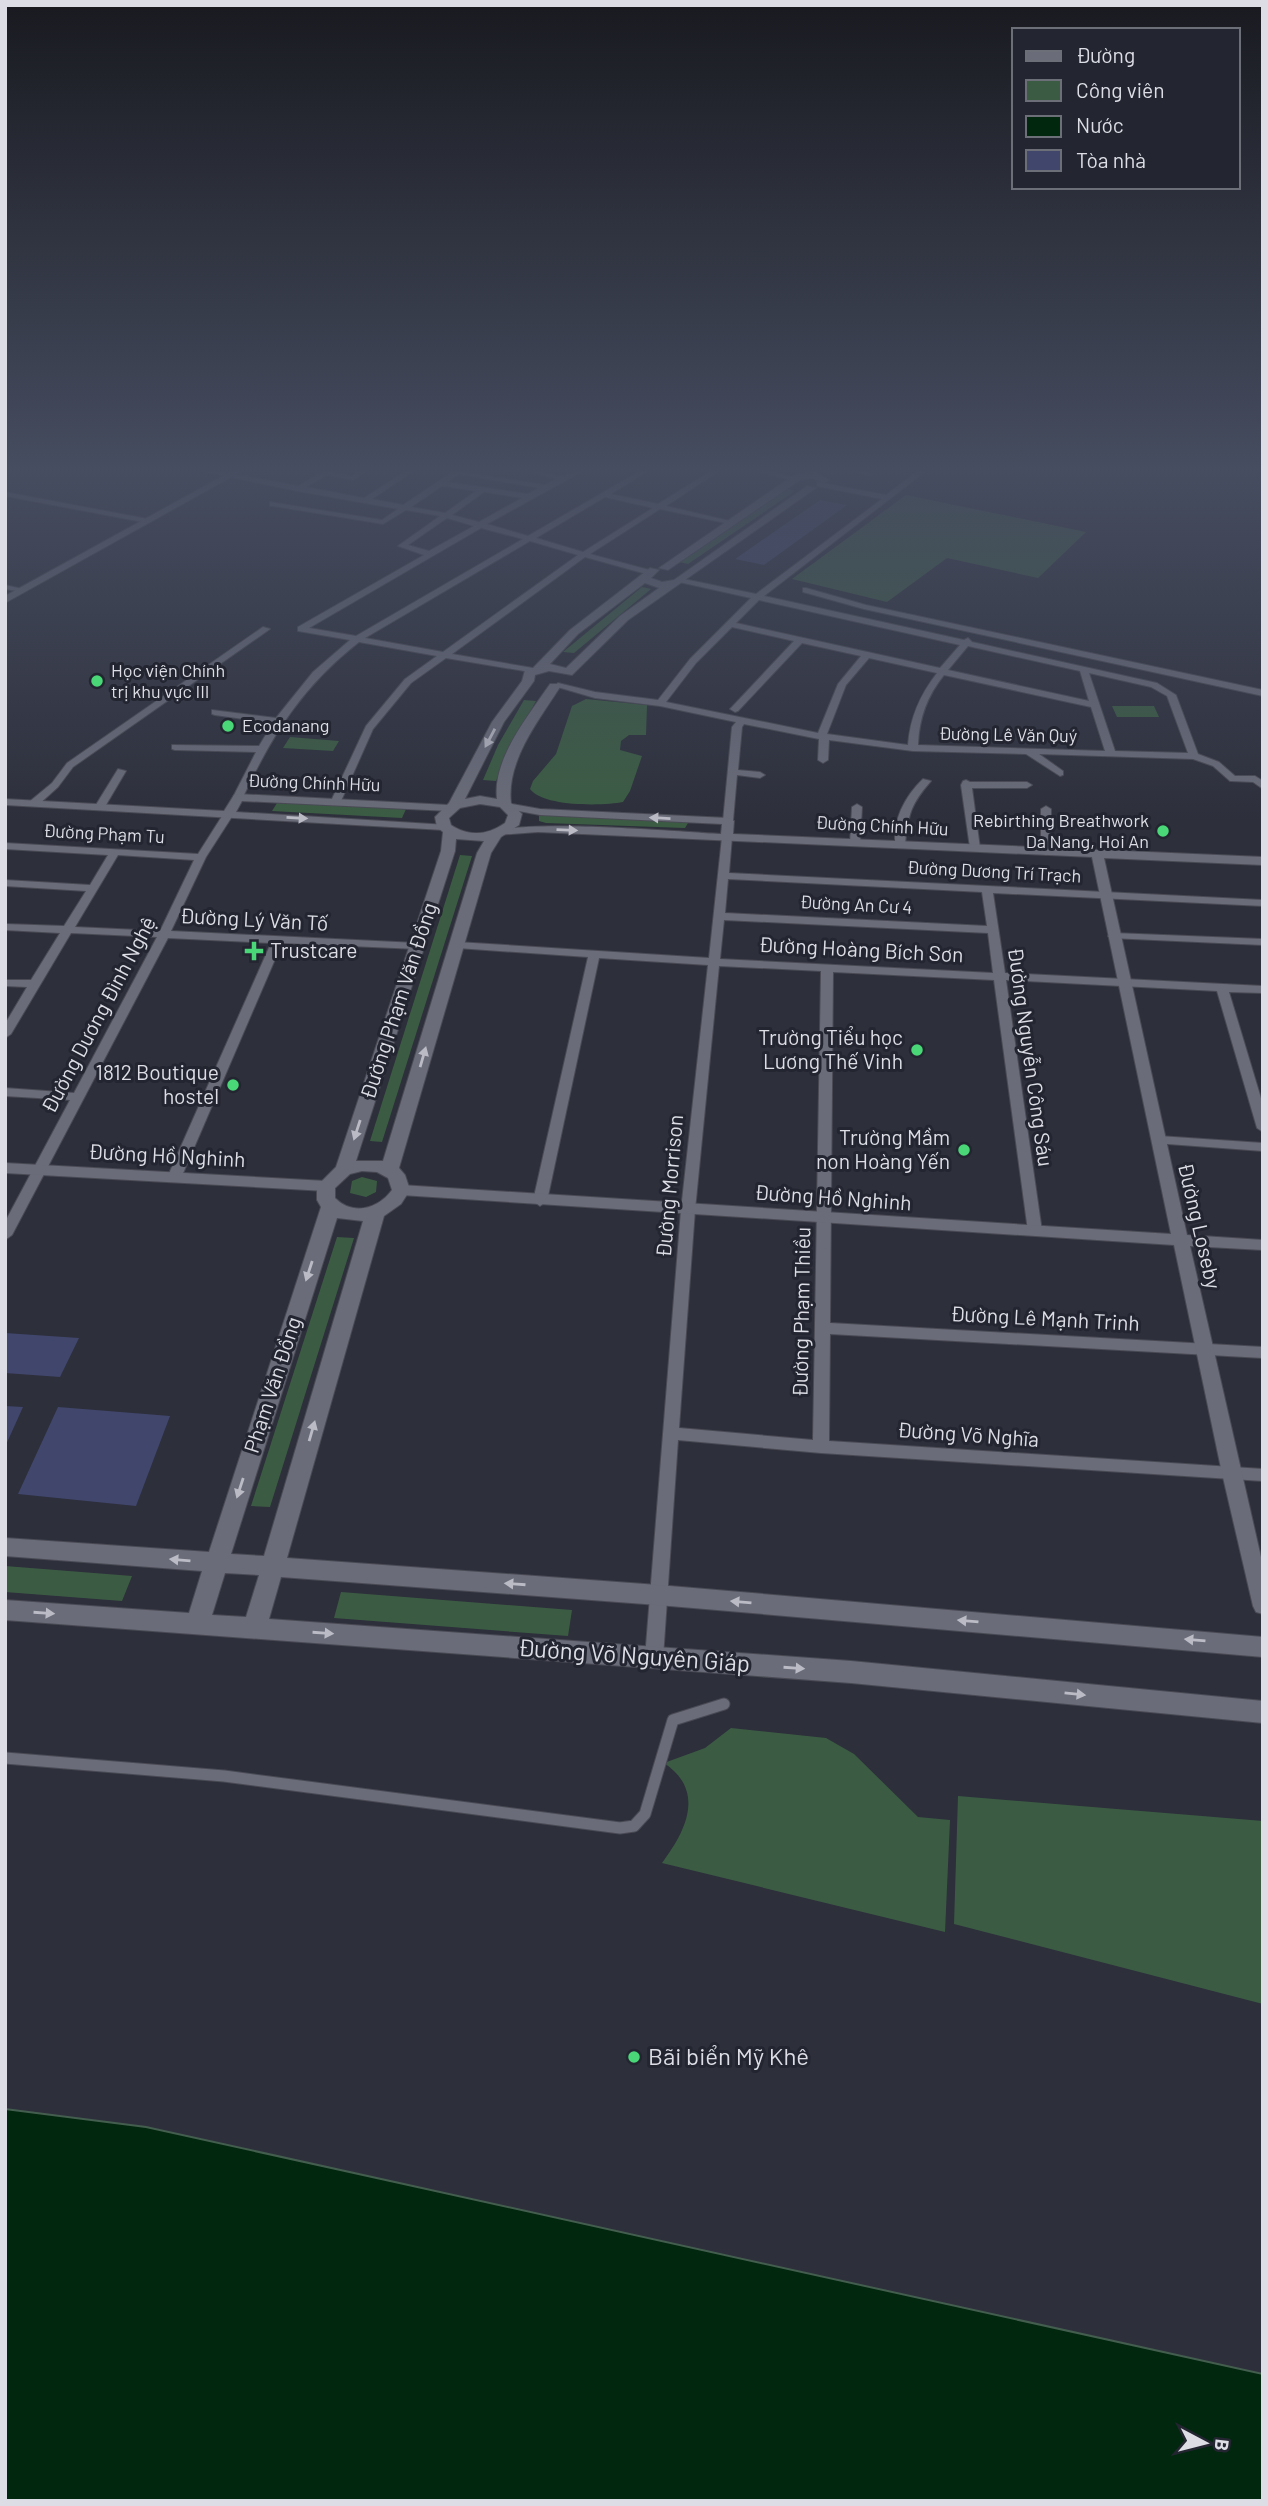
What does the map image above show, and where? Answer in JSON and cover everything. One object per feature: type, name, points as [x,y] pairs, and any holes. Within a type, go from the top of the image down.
[{"type":"main road","points":[[452,806],[499,722],[531,674],[574,632],[632,588]]},
{"type":"main road","points":[[452,806],[480,800],[505,805],[501,791],[534,716],[562,681],[624,618],[668,588]]},
{"type":"main road","points":[[531,674],[555,668],[562,681]]},
{"type":"main road","points":[[531,674],[538,686],[562,681]]},
{"type":"main road","name":"Đường Phạm Văn Đồng","points":[[389,1170],[484,853],[498,834],[515,820],[515,814],[505,805]]},
{"type":"main road","name":"Đường Phạm Văn Đồng","points":[[344,1170],[449,851],[447,829],[442,817],[452,806]]},
{"type":"main road","points":[[447,829],[467,836],[498,834]]},
{"type":"main road","points":[[362,1165],[389,1170],[400,1182],[401,1190],[388,1207],[375,1213],[345,1214],[328,1196],[344,1170],[362,1165]]},
{"type":"main road","name":"Phạm Văn Đồng","points":[[216,1563],[328,1196]]},
{"type":"main road","points":[[255,1628],[375,1213]]},
{"type":"main road","points":[[5,1547],[658,1595],[1263,1647]]},
{"type":"main road","points":[[197,1624],[216,1563]]},
{"type":"main road","name":"Đường Võ Nguyên Giáp","points":[[5,1610],[851,1672],[1263,1712]]},
{"type":"street","points":[[11,588],[23,590]]},
{"type":"street","points":[[5,600],[27,588]]},
{"type":"street","points":[[372,588],[301,629],[514,668],[531,674]]},
{"type":"street","points":[[238,797],[277,721],[328,661],[356,640],[446,588]]},
{"type":"street","points":[[335,801],[369,728],[408,681],[536,588]]},
{"type":"street","points":[[713,588],[968,641],[1154,685],[1171,695],[1194,756],[1216,764],[1233,779],[1255,779],[1263,786]]},
{"type":"street","points":[[662,699],[730,624],[768,588]]},
{"type":"street","points":[[806,590],[864,607],[1263,693]]},
{"type":"street","points":[[730,624],[1093,705]]},
{"type":"street","points":[[33,804],[55,785],[70,765],[267,629]]},
{"type":"street","points":[[734,709],[800,640]]},
{"type":"street","points":[[914,748],[913,728],[918,706],[968,641]]},
{"type":"street","points":[[823,760],[825,741],[822,734],[842,684],[867,655]]},
{"type":"street","points":[[1083,668],[1111,754]]},
{"type":"street","name":"Đường Lê Văn Quý","points":[[562,681],[594,695],[662,699],[734,709],[813,726],[822,734]]},
{"type":"street","name":"Đường Lê Văn Quý","points":[[662,699],[742,720],[846,740],[914,748],[1194,756]]},
{"type":"street","points":[[215,712],[277,721]]},
{"type":"street","name":"Đường Morrison","points":[[654,1658],[688,1210],[737,727],[742,720]]},
{"type":"street","points":[[175,747],[262,750]]},
{"type":"street","points":[[1028,751],[1060,773]]},
{"type":"street","points":[[99,808],[121,771]]},
{"type":"street","points":[[733,772],[760,775]]},
{"type":"street","points":[[900,845],[902,822],[912,795],[926,781]]},
{"type":"street","points":[[975,848],[966,784],[1027,785]]},
{"type":"street","name":"Đường Chính Hữu","points":[[228,815],[238,797],[452,806]]},
{"type":"street","name":"Đường Chính Hữu","points":[[5,802],[447,829]]},
{"type":"street","points":[[505,805],[540,812],[729,821]]},
{"type":"street","points":[[855,843],[857,807]]},
{"type":"street","points":[[1046,810],[1046,852]]},
{"type":"street","name":"Đường Dương Đình Nghệ","points":[[5,1234],[164,935],[201,856],[228,815]]},
{"type":"street","name":"Đường Chính Hữu","points":[[498,834],[538,829],[1263,861]]},
{"type":"street","name":"Đường Phạm Tu","points":[[5,846],[201,856]]},
{"type":"street","points":[[5,1033],[114,853]]},
{"type":"street","name":"Đường Loseby","points":[[1097,854],[1231,1473],[1263,1606]]},
{"type":"street","name":"Đường Dương Trí Trạch","points":[[723,876],[1263,903]]},
{"type":"street","points":[[5,883],[92,888]]},
{"type":"street","name":"Đường Nguyễn Công Sáu","points":[[987,889],[1035,1231]]},
{"type":"street","name":"Đường An Cư 4","points":[[718,916],[992,930]]},
{"type":"street","name":"Đường Lý Văn Tố","points":[[5,927],[277,942],[417,946]]},
{"type":"street","points":[[1114,936],[1263,942]]},
{"type":"street","points":[[174,1178],[277,942]]},
{"type":"street","name":"Đường Hoàng Bích Sơn","points":[[457,945],[712,962],[1263,989]]},
{"type":"street","points":[[540,1201],[594,954]]},
{"type":"street","name":"Đường Phạm Thiều","points":[[821,1447],[827,968]]},
{"type":"street","points":[[5,983],[34,984]]},
{"type":"street","points":[[1223,987],[1263,1128]]},
{"type":"street","points":[[5,1092],[78,1097]]},
{"type":"street","points":[[1158,1140],[1263,1147]]},
{"type":"street","name":"Đường Hồ Nghinh","points":[[5,1168],[174,1178],[328,1196]]},
{"type":"street","name":"Đường Hồ Nghinh","points":[[401,1190],[540,1201],[1263,1245]]},
{"type":"street","name":"Đường Lê Mạnh Trinh","points":[[824,1328],[1263,1353]]},
{"type":"street","name":"Đường Võ Nghĩa","points":[[672,1433],[821,1447],[1263,1475]]},
{"type":"street","points":[[5,1758],[224,1776],[620,1828],[634,1826],[645,1814],[673,1720],[724,1704]]},
{"type":"green space","points":[[641,588],[651,589],[574,653],[563,652]]},
{"type":"green space","points":[[829,588],[906,588],[887,602]]},
{"type":"green space","points":[[586,699],[647,705],[646,735],[629,735],[621,741],[620,750],[642,756],[630,791],[623,802],[574,804],[547,799],[530,789],[533,781],[556,754],[572,706]]},
{"type":"green space","points":[[524,700],[536,701],[509,750],[496,781],[483,780],[498,745]]},
{"type":"green space","points":[[1112,706],[1154,706],[1159,717],[1117,717]]},
{"type":"green space","points":[[290,737],[339,741],[333,751],[283,748]]},
{"type":"green space","points":[[277,803],[406,809],[402,818],[272,811]]},
{"type":"green space","points":[[542,814],[685,820],[688,823],[685,828],[546,823],[539,821]]},
{"type":"green space","points":[[460,855],[472,856],[382,1142],[370,1141]]},
{"type":"green space","points":[[362,1177],[377,1181],[376,1192],[366,1197],[350,1193],[352,1181]]},
{"type":"green space","points":[[337,1237],[354,1238],[270,1507],[251,1506]]},
{"type":"green space","points":[[5,1566],[132,1576],[122,1601],[5,1592]]},
{"type":"green space","points":[[341,1592],[572,1610],[568,1636],[334,1618]]},
{"type":"green space","points":[[731,1728],[826,1738],[854,1754],[918,1817],[950,1820],[945,1932],[662,1863],[678,1838],[688,1812],[685,1786],[677,1774],[664,1763],[705,1748]]},
{"type":"green space","points":[[958,1796],[1263,1821],[1263,2004],[954,1924]]},
{"type":"water","points":[[5,2109],[146,2127],[1263,2374],[1263,2501],[5,2501]]},
{"type":"building","points":[[5,1333],[79,1338],[60,1377],[5,1373]]},
{"type":"building","points":[[5,1406],[23,1407],[5,1447]]},
{"type":"building","points":[[58,1407],[170,1416],[136,1506],[18,1494]]},
{"type":"place","name":"Học viện Chính trị khu vực III","points":[[97,681]]},
{"type":"place","name":"Ecodanang","points":[[228,726]]},
{"type":"place","name":"Rebirthing Breathwork Da Nang, Hoi An","points":[[1163,831]]},
{"type":"place","name":"Trustcare","points":[[254,951]]},
{"type":"place","name":"Trường Tiểu học Lương Thế Vinh","points":[[917,1050]]},
{"type":"place","name":"1812 Boutique hostel","points":[[233,1085]]},
{"type":"place","name":"Trường Mầm non Hoàng Yến","points":[[964,1150]]},
{"type":"place","name":"Bãi biển Mỹ Khê","points":[[634,2057]]}]
